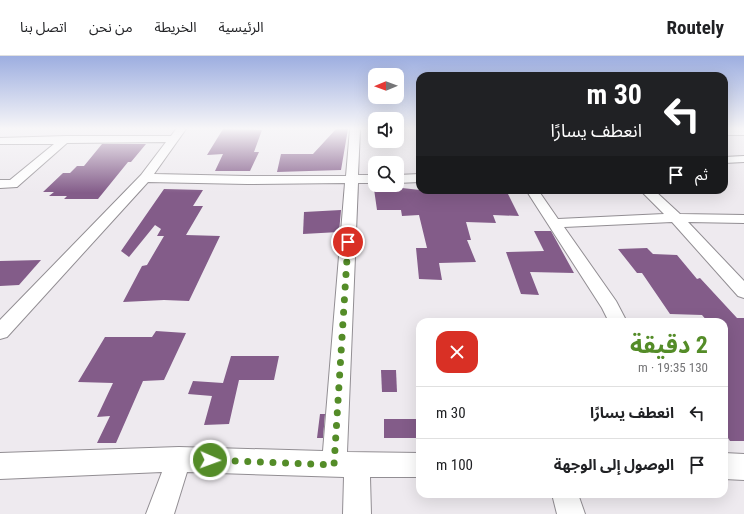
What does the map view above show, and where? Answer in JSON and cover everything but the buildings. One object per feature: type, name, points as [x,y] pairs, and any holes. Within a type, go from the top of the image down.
[{"type":"street","points":[[0,184],[13,184],[52,150]]},
{"type":"street","points":[[0,332],[145,178],[165,150]]},
{"type":"street","points":[[354,150],[345,465],[357,514]]},
{"type":"street","points":[[728,160],[744,159]]},
{"type":"street","points":[[145,178],[247,180],[368,179]]},
{"type":"street","points":[[404,179],[416,178]]},
{"type":"street","points":[[535,194],[610,306],[616,318]]},
{"type":"street","points":[[650,194],[676,218],[744,292]]},
{"type":"street","points":[[554,223],[676,218],[744,218]]},
{"type":"street","points":[[160,514],[178,459]]},
{"type":"street","points":[[0,466],[178,459],[416,466]]},
{"type":"street","points":[[728,466],[744,467]]},
{"type":"street","points":[[566,498],[571,514]]},
{"type":"route","points":[[210,460],[334,465],[348,242]]}]
